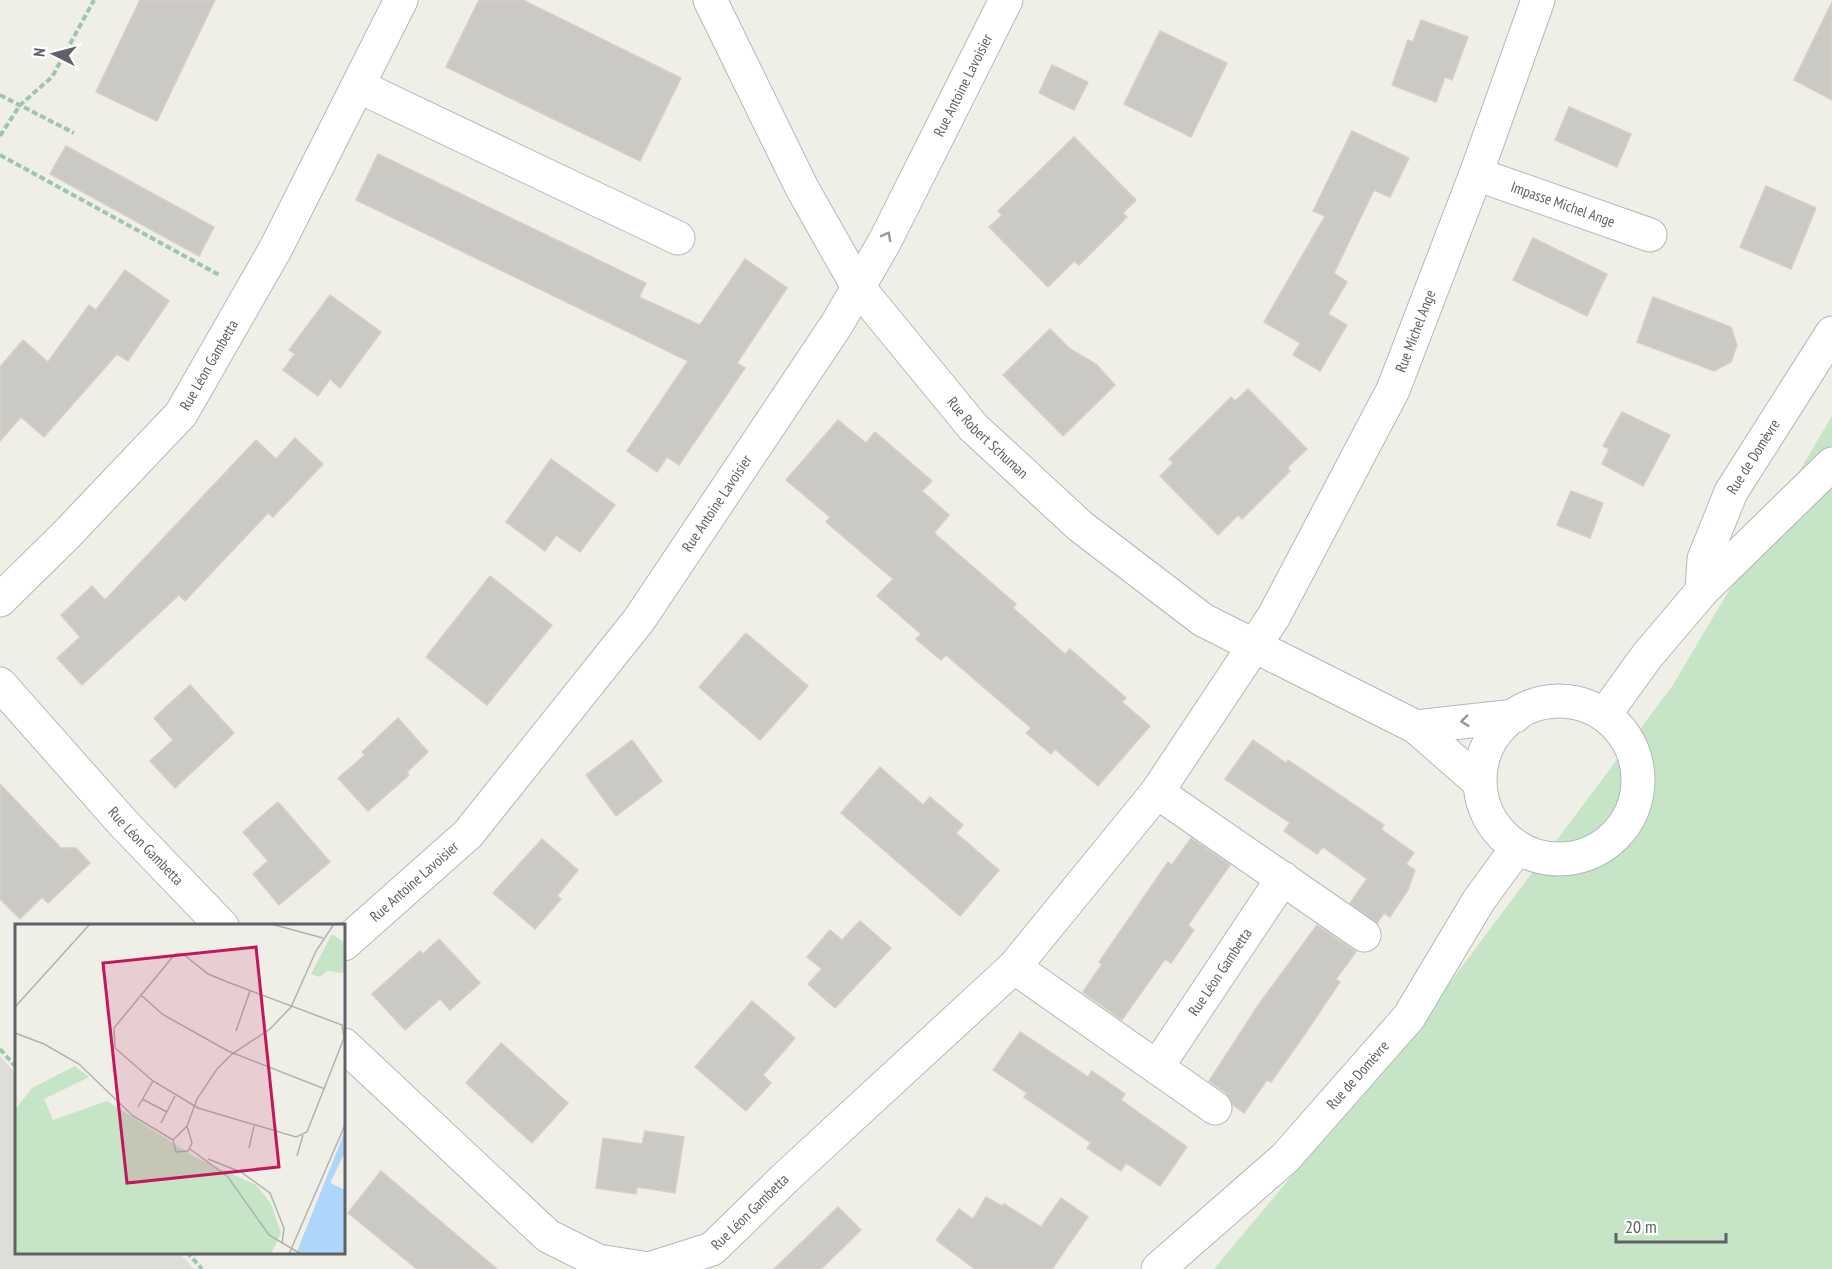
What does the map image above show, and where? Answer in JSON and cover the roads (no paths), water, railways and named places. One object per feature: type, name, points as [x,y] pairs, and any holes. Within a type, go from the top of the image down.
[{"type":"street","name":"Rue Léon Gambetta","points":[[0,600],[68,534],[181,414],[276,249],[401,0]]},
{"type":"street","name":"Rue Robert Schuman","points":[[710,0],[802,188],[858,287],[973,427],[1080,526],[1203,620],[1416,727],[1480,783]]},
{"type":"street","name":"Rue Antoine Lavoisier","points":[[345,943],[468,834],[639,620],[837,324],[885,241],[1006,0]]},
{"type":"street","name":"Rue Michel Ange","points":[[1255,645],[1274,616],[1393,390],[1476,174],[1538,0]]},
{"type":"street","points":[[358,86],[678,238]]},
{"type":"street","name":"Impasse Michel Ange","points":[[1476,174],[1650,235]]},
{"type":"street","name":"Rue de Domèvre","points":[[1702,591],[1704,559],[1731,492],[1832,333]]},
{"type":"street","points":[[1605,714],[1647,656],[1702,591],[1832,465]]},
{"type":"street","name":"Rue Léon Gambetta","points":[[345,1047],[548,1236],[598,1261],[649,1269],[712,1249],[785,1178],[1014,967],[1157,792],[1255,645]]},
{"type":"street","name":"Rue Léon Gambetta","points":[[0,684],[124,824],[220,924]]},
{"type":"street","points":[[1558,700],[1582,704],[1605,714],[1624,734],[1636,758],[1639,785],[1632,812],[1618,835],[1596,851],[1570,859],[1542,858],[1517,848],[1498,831],[1485,808],[1480,783],[1483,758],[1494,734],[1515,716],[1534,705],[1558,700]]},
{"type":"street","points":[[1416,727],[1515,716]]},
{"type":"street","points":[[1157,792],[1364,935]]},
{"type":"street","name":"Rue de Domèvre","points":[[1158,1269],[1285,1158],[1408,1017],[1479,900],[1517,848]]},
{"type":"street","name":"Rue Léon Gambetta","points":[[1157,1067],[1283,878]]},
{"type":"street","points":[[1014,967],[1215,1108]]}]
